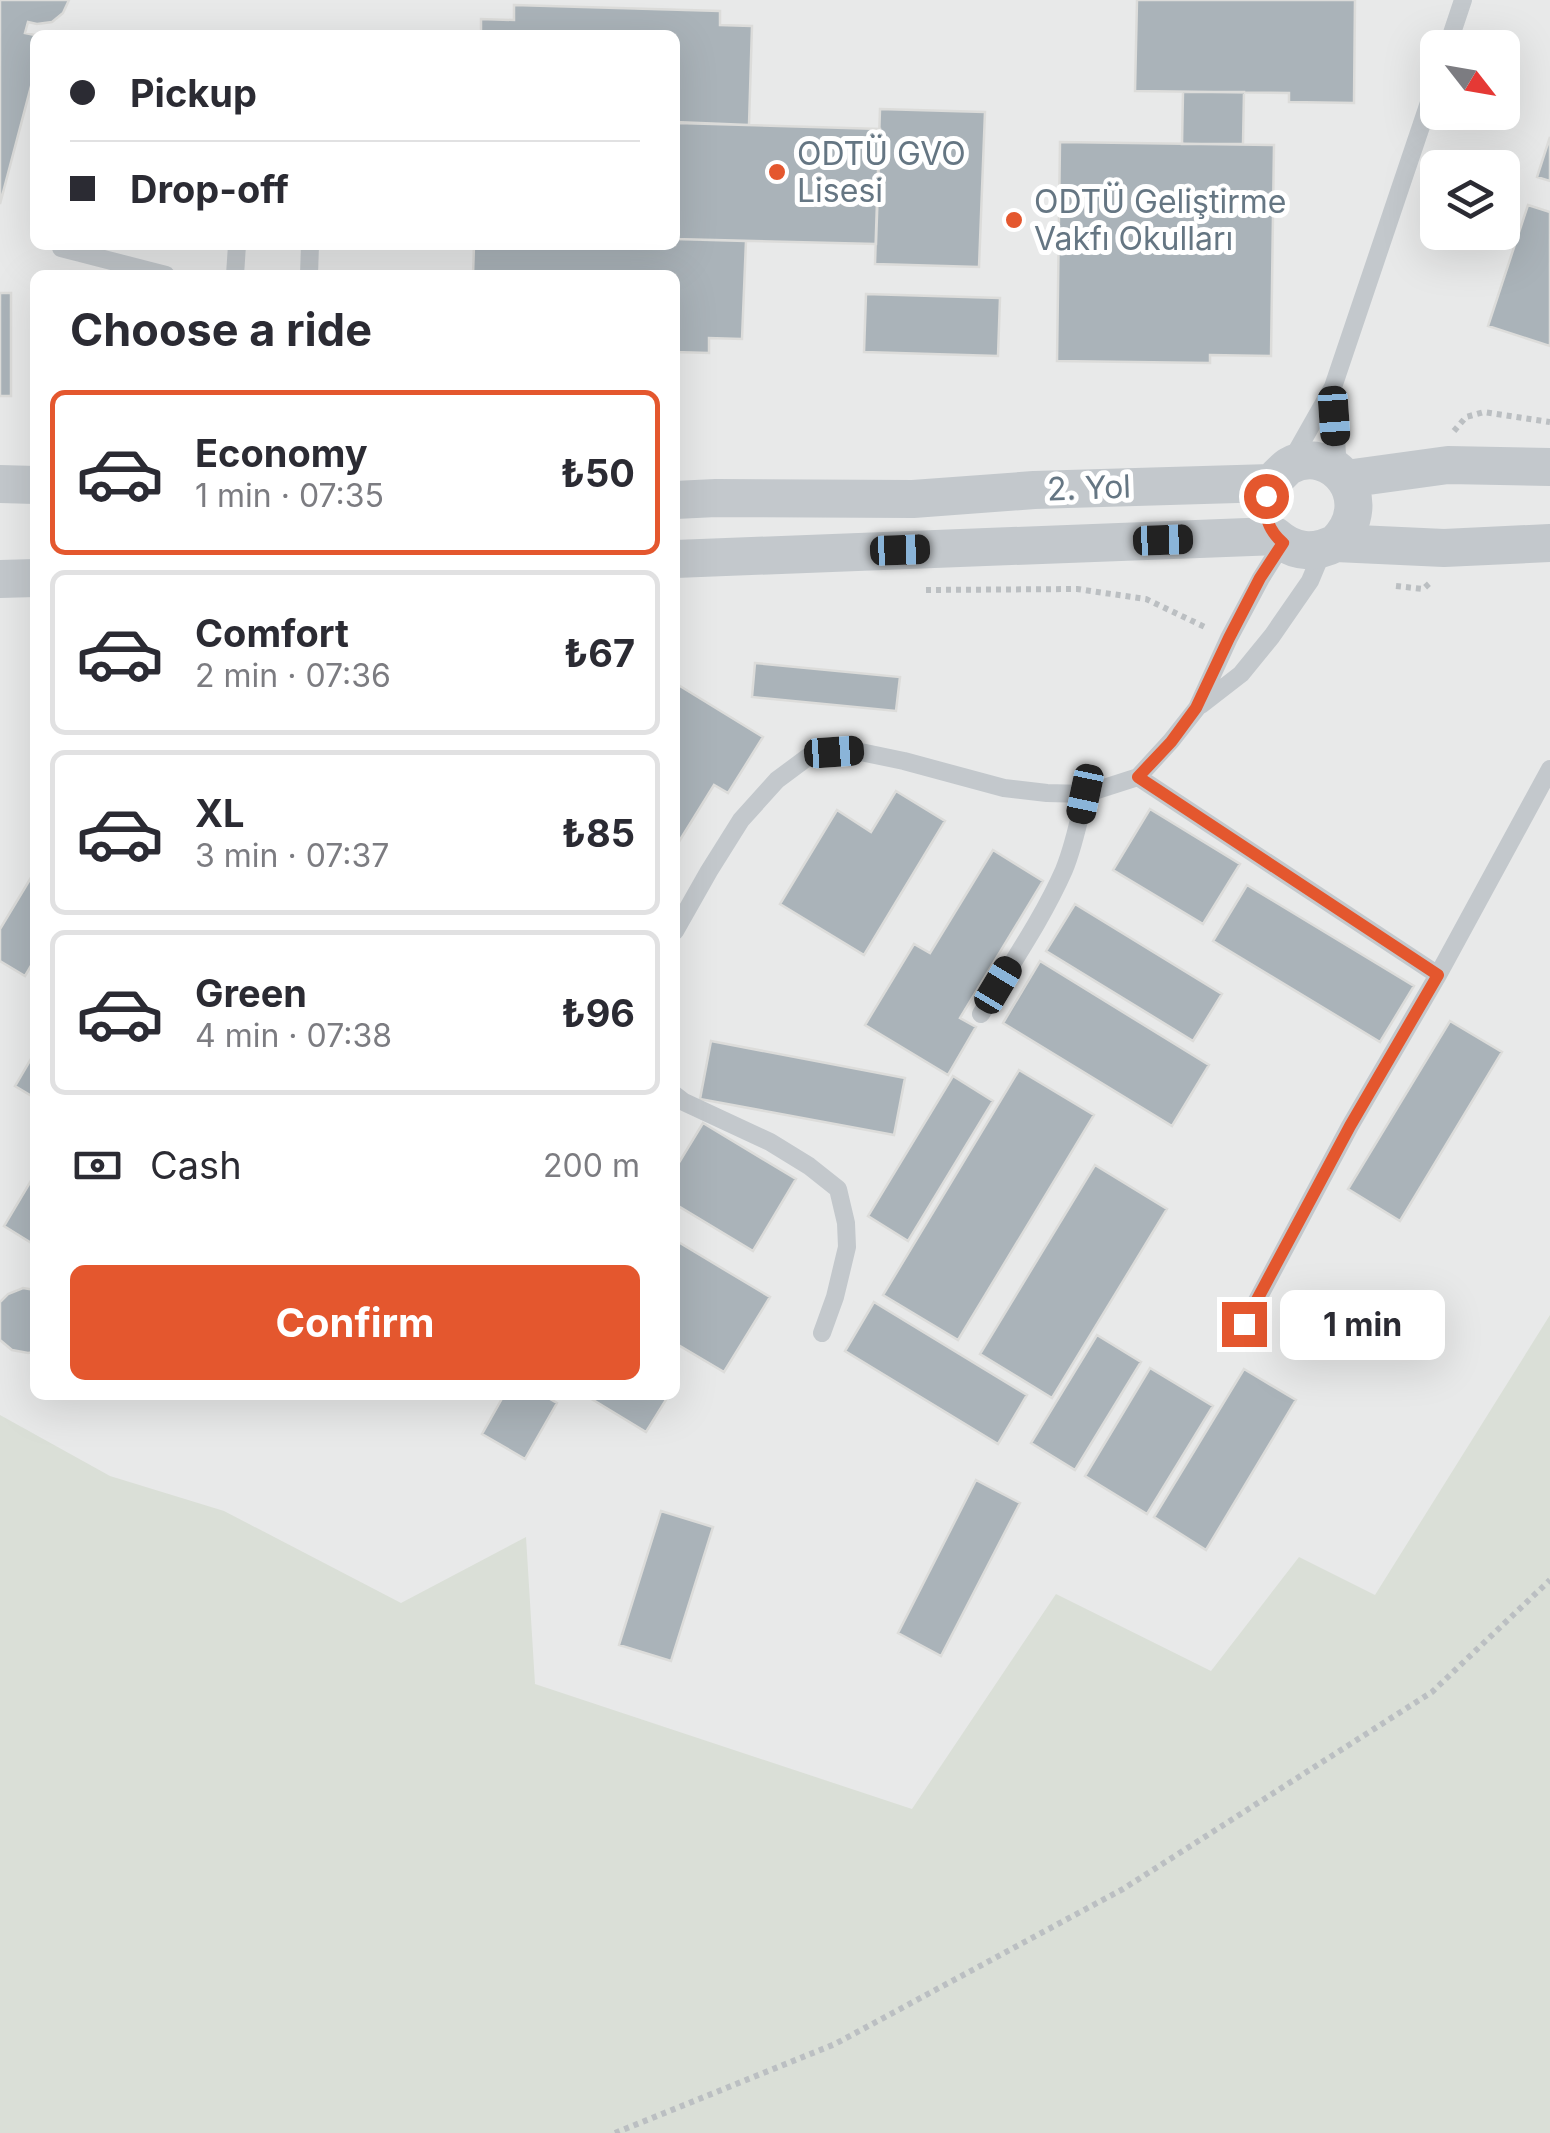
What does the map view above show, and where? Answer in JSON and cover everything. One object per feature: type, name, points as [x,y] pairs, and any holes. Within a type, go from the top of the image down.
[{"type":"street","name":"2. Yol","points":[[680,500],[913,500],[1280,475],[1305,461],[1323,463],[1342,476],[1448,466],[1550,467]]},
{"type":"street","points":[[1279,540],[1268,524],[1265,510],[1266,496],[1280,475]]},
{"type":"street","points":[[1330,546],[1346,533],[1353,520],[1352,492],[1342,476]]},
{"type":"street","points":[[0,484],[30,484]]},
{"type":"street","name":"2. Yol","points":[[680,559],[1279,540],[1295,550],[1310,552],[1330,546],[1444,548],[1550,543]]},
{"type":"street","points":[[0,579],[30,578]]},
{"type":"lane","points":[[1453,30],[1462,0]]},
{"type":"lane","points":[[1280,475],[1333,387],[1420,129]]},
{"type":"lane","points":[[69,250],[147,270]]},
{"type":"lane","points":[[1333,387],[1342,476]]},
{"type":"lane","points":[[680,922],[741,820],[777,780],[812,754],[856,751],[1004,788],[1046,793],[1085,794],[1138,777],[1196,708],[1279,540]]},
{"type":"lane","points":[[1196,708],[1241,674],[1310,581],[1330,546]]},
{"type":"lane","points":[[1244,1324],[1550,768]]},
{"type":"lane","points":[[1138,777],[1438,975]]},
{"type":"lane","points":[[981,1014],[1064,869],[1085,794]]},
{"type":"lane","points":[[680,1098],[770,1142],[838,1189],[846,1223],[846,1246],[822,1333]]},
{"type":"path","points":[[615,2133],[835,2044],[1123,1890],[1432,1692],[1550,1580]]},
{"type":"shaded area","points":[[0,0],[1550,0],[1550,2133],[0,2133]]},
{"type":"shaded area","points":[[1550,1315],[1550,2133],[0,2133],[0,1415],[110,1476],[224,1511],[401,1603],[526,1537],[535,1684],[912,1809],[1056,1594],[1211,1671],[1299,1557],[1375,1595]]},
{"type":"building","points":[[0,0],[69,0],[63,13],[52,22],[28,22],[25,33],[30,34],[30,90],[0,204]]},
{"type":"building","points":[[1137,0],[1355,0],[1354,103],[1289,102],[1289,93],[1135,91]]},
{"type":"building","points":[[514,5],[720,11],[720,25],[752,26],[749,125],[680,122],[680,30],[481,30],[481,19],[514,20]]},
{"type":"building","points":[[1183,92],[1244,92],[1243,144],[1182,144]]},
{"type":"building","points":[[880,109],[985,112],[979,267],[875,264]]},
{"type":"building","name":"ODTÜ GVO Lisesi","points":[[680,123],[880,129],[876,244],[680,239]]},
{"type":"building","points":[[1550,137],[1550,181],[1537,177]]},
{"type":"building","points":[[1060,142],[1274,145],[1271,356],[1210,355],[1210,363],[1057,361]]},
{"type":"building","points":[[1528,205],[1550,212],[1550,346],[1488,326],[1513,250],[1520,250],[1520,229]]},
{"type":"building","points":[[680,239],[746,241],[742,339],[709,338],[709,353],[680,352],[680,270],[473,270],[474,250],[680,250]]},
{"type":"building","points":[[0,293],[11,293],[11,396],[0,396]]},
{"type":"building","points":[[866,294],[1000,298],[998,356],[864,352]]},
{"type":"building","points":[[755,663],[900,677],[896,711],[752,697]]},
{"type":"building","points":[[680,686],[763,737],[728,793],[714,785],[680,840]]},
{"type":"building","points":[[896,791],[945,821],[864,955],[780,904],[837,810],[871,832]]},
{"type":"building","points":[[1150,809],[1240,864],[1203,924],[1113,870]]},
{"type":"building","points":[[993,850],[1043,881],[960,1018],[976,1027],[948,1075],[865,1025],[914,944],[930,953]]},
{"type":"building","points":[[30,879],[30,968],[25,976],[0,961],[0,929]]},
{"type":"building","points":[[1247,885],[1414,986],[1380,1042],[1213,941]]},
{"type":"building","points":[[1075,904],[1222,994],[1193,1041],[1046,951]]},
{"type":"building","points":[[1040,961],[1209,1065],[1172,1126],[1003,1023]]},
{"type":"building","points":[[1450,1021],[1502,1052],[1400,1221],[1348,1189]]},
{"type":"building","points":[[711,1041],[905,1078],[894,1135],[700,1099]]},
{"type":"building","points":[[30,1060],[30,1095],[15,1086]]},
{"type":"building","points":[[1019,1070],[1094,1115],[958,1340],[883,1295]]},
{"type":"building","points":[[953,1076],[993,1101],[908,1241],[868,1216]]},
{"type":"building","points":[[703,1123],[796,1179],[753,1251],[680,1207],[680,1161]]},
{"type":"building","points":[[1095,1165],[1167,1209],[1052,1398],[980,1354]]},
{"type":"building","points":[[30,1182],[30,1242],[4,1226]]},
{"type":"building","points":[[680,1243],[770,1297],[724,1372],[680,1346]]},
{"type":"building","points":[[30,1289],[30,1353],[12,1350],[0,1340],[0,1302],[8,1294]]},
{"type":"building","points":[[874,1302],[1027,1395],[998,1444],[845,1351]]},
{"type":"building","points":[[1097,1335],[1141,1362],[1075,1470],[1031,1443]]},
{"type":"building","points":[[1150,1368],[1213,1406],[1147,1514],[1085,1476]]},
{"type":"building","points":[[1244,1369],[1296,1400],[1206,1550],[1154,1517]]},
{"type":"building","points":[[501,1400],[557,1403],[525,1459],[482,1434]]},
{"type":"building","points":[[593,1400],[666,1400],[646,1432]]},
{"type":"building","points":[[976,1480],[1020,1503],[941,1656],[898,1633]]},
{"type":"building","points":[[661,1511],[713,1527],[671,1661],[619,1645]]},
{"type":"place","name":"ODTÜ GVO Lisesi","points":[[777,172]]},
{"type":"place","name":"ODTÜ Geliştirme Vakfı Okulları","points":[[1014,220]]},
{"type":"route","points":[[1244,1324],[1350,1126],[1438,975],[1138,777],[1196,708],[1260,578],[1283,543],[1268,524],[1266,496]]}]
